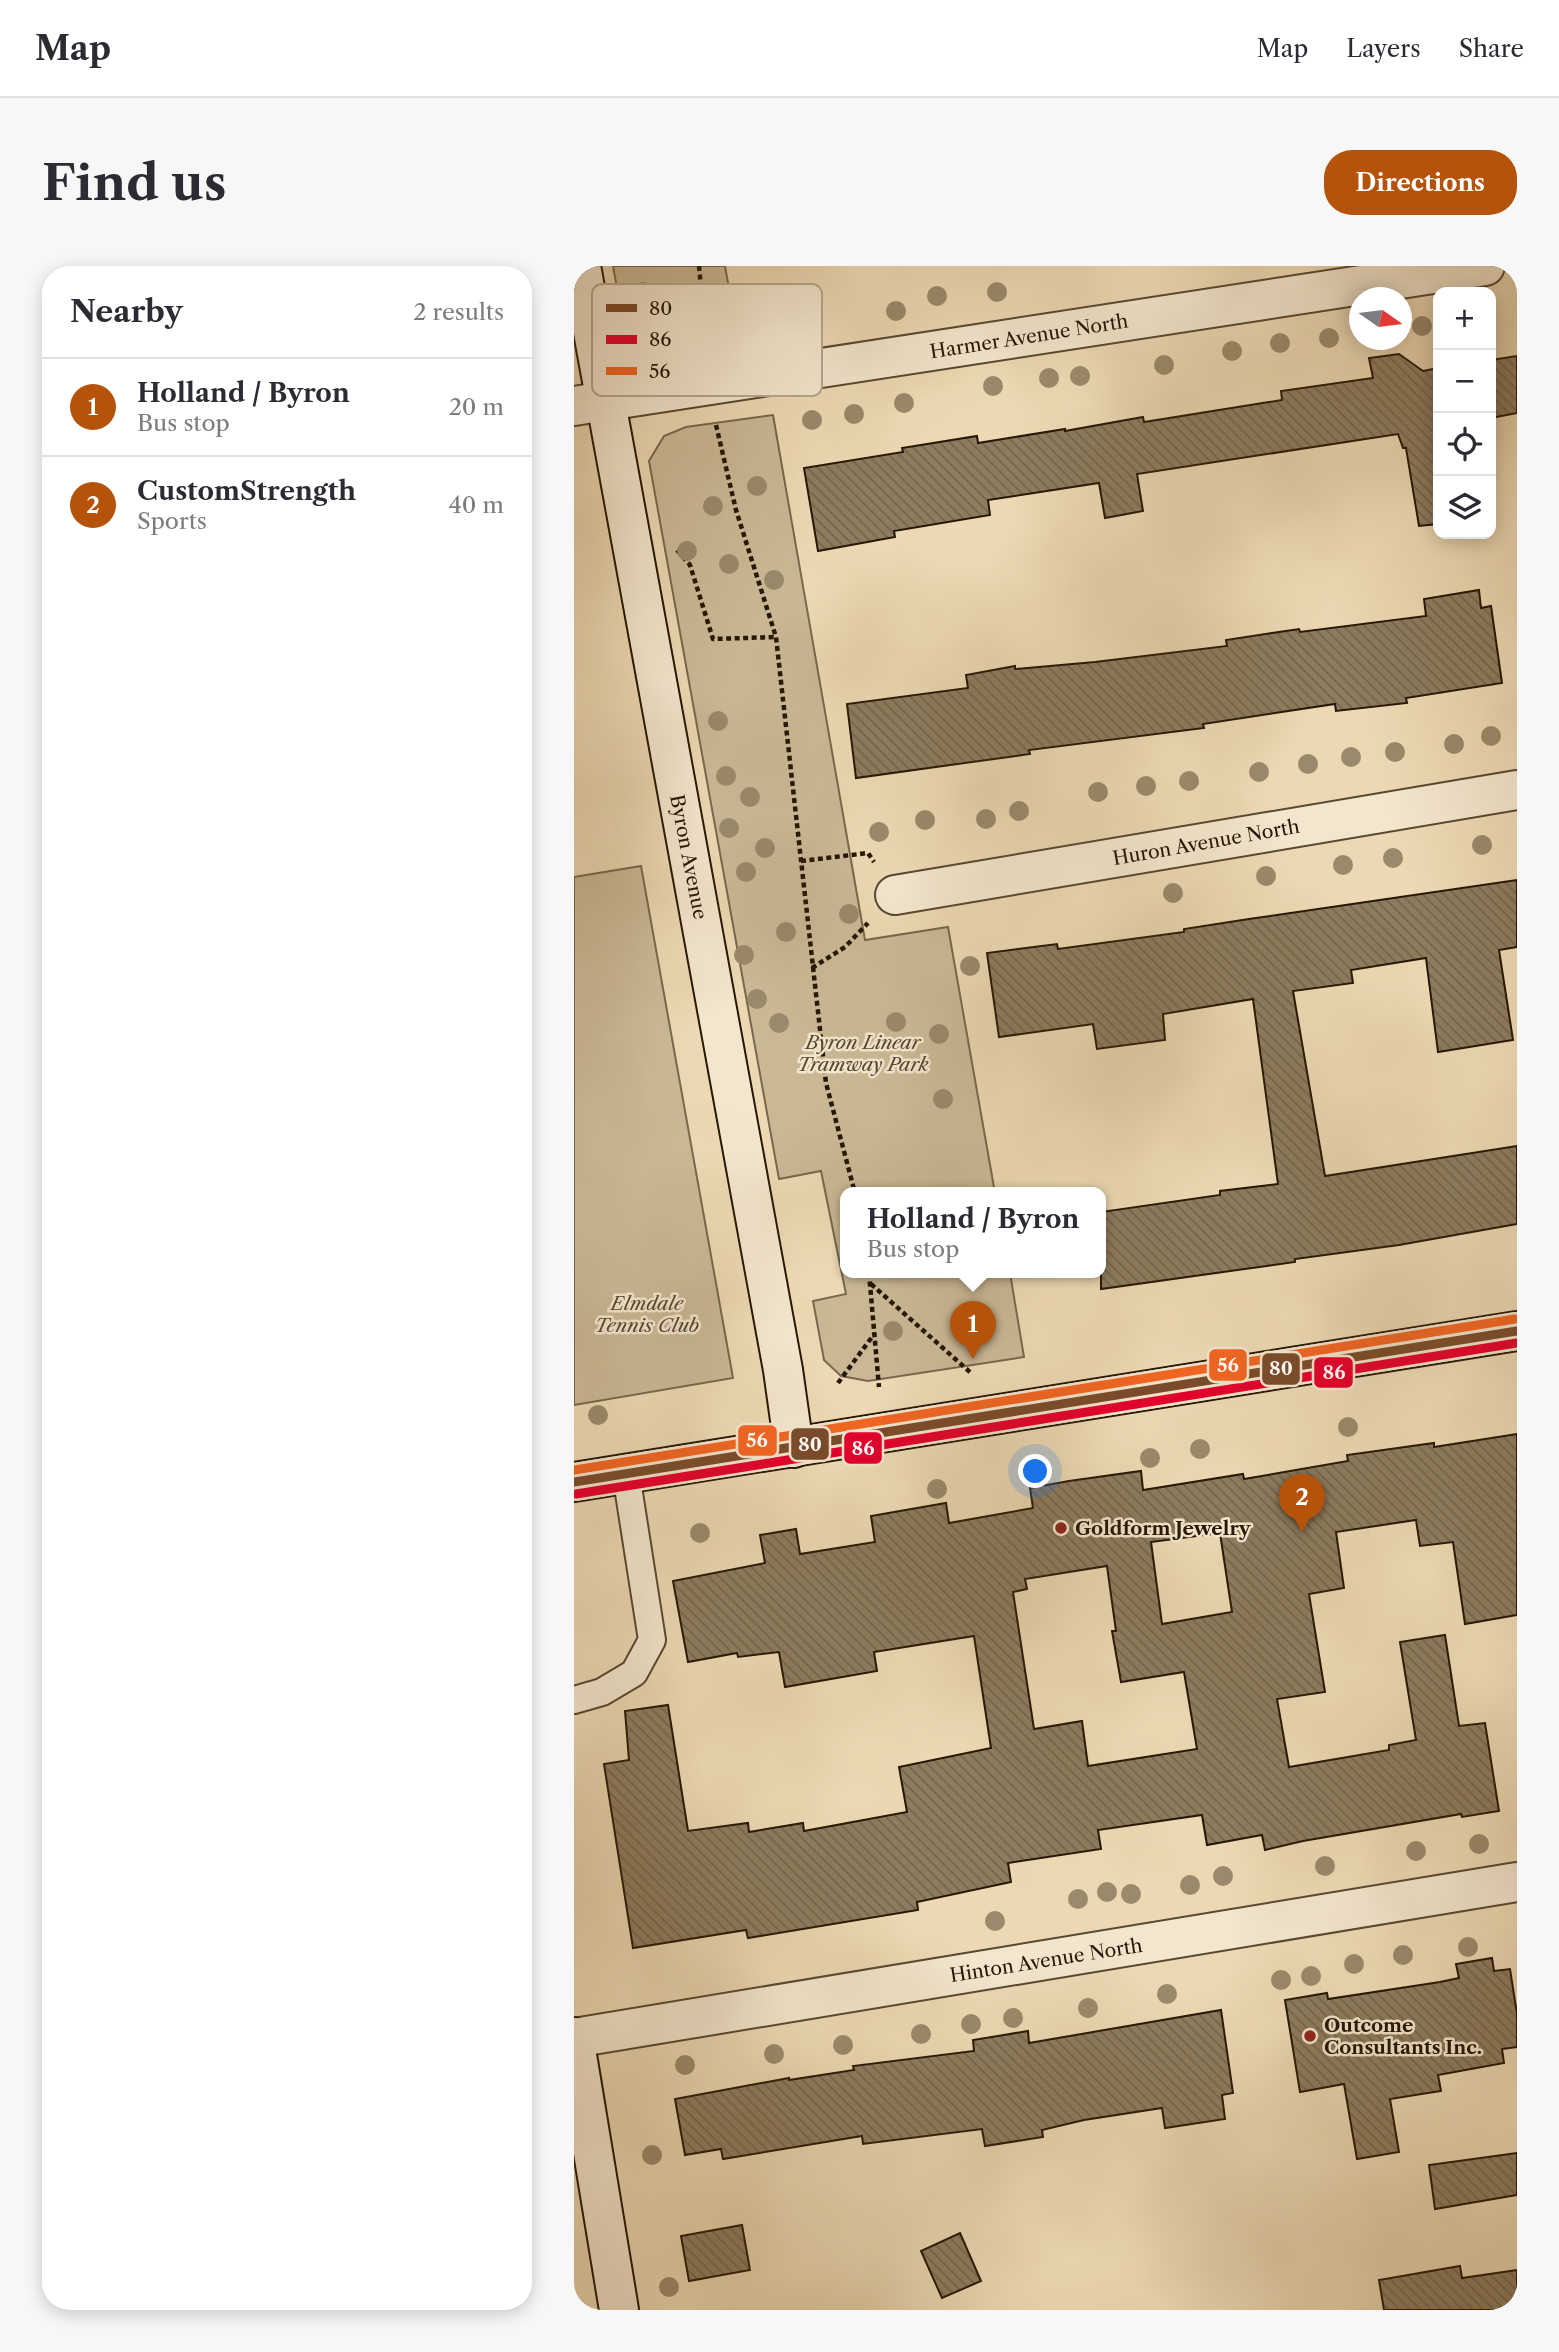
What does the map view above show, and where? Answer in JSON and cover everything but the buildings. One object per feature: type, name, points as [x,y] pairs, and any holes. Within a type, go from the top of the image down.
[{"type":"street","name":"Byron Avenue","points":[[582,266],[590,403],[779,1347],[794,1448]]},
{"type":"street","name":"Harmer Avenue North","points":[[822,369],[1485,266]]},
{"type":"street","name":"Harmer Avenue North","points":[[590,403],[639,396]]},
{"type":"street","name":"Huron Avenue North","points":[[895,895],[1517,790]]},
{"type":"street","points":[[574,1482],[1517,1331]]},
{"type":"street","name":"Hinton Avenue North","points":[[574,2037],[1517,1882]]},
{"type":"street","points":[[574,2037],[619,2310]]},
{"type":"lane","points":[[574,1700],[602,1692],[634,1673],[652,1640],[625,1474]]},
{"type":"path","points":[[699,266],[700,284]]},
{"type":"path","points":[[711,396],[736,510],[776,637],[826,1083],[853,1187]]},
{"type":"path","points":[[675,548],[690,565],[713,639],[776,637]]},
{"type":"path","points":[[812,968],[845,947],[895,895]]},
{"type":"path","points":[[870,1278],[879,1387]]},
{"type":"path","points":[[871,1284],[971,1373]]},
{"type":"path","points":[[838,1383],[875,1332]]},
{"type":"green space","points":[[613,266],[725,266],[728,284],[616,284]]},
{"type":"green space","name":"Byron Linear Tramway Park","points":[[773,415],[865,940],[948,927],[994,1187],[840,1187],[840,1264],[821,1171],[779,1179],[649,461],[664,436],[686,427]]},
{"type":"green space","name":"Elmdale Tennis Club","points":[[641,866],[733,1378],[574,1405],[574,877]]},
{"type":"green space","name":"Byron Linear Tramway Park","points":[[843,1278],[1011,1278],[1024,1357],[868,1381],[841,1376],[824,1360],[813,1301],[846,1294]]},
{"type":"transit line","name":"56","points":[[574,1470],[1515,1319]]},
{"type":"transit line","name":"80","points":[[574,1482],[1517,1331]]},
{"type":"transit line","name":"86","points":[[576,1494],[1517,1343]]},
{"type":"place","name":"Holland / Byron","points":[[973,1359]]},
{"type":"place","name":"Goldform Jewelry","points":[[1061,1528]]},
{"type":"place","name":"CustomStrength","points":[[1302,1532]]},
{"type":"place","name":"Outcome Consultants Inc.","points":[[1310,2036]]}]
